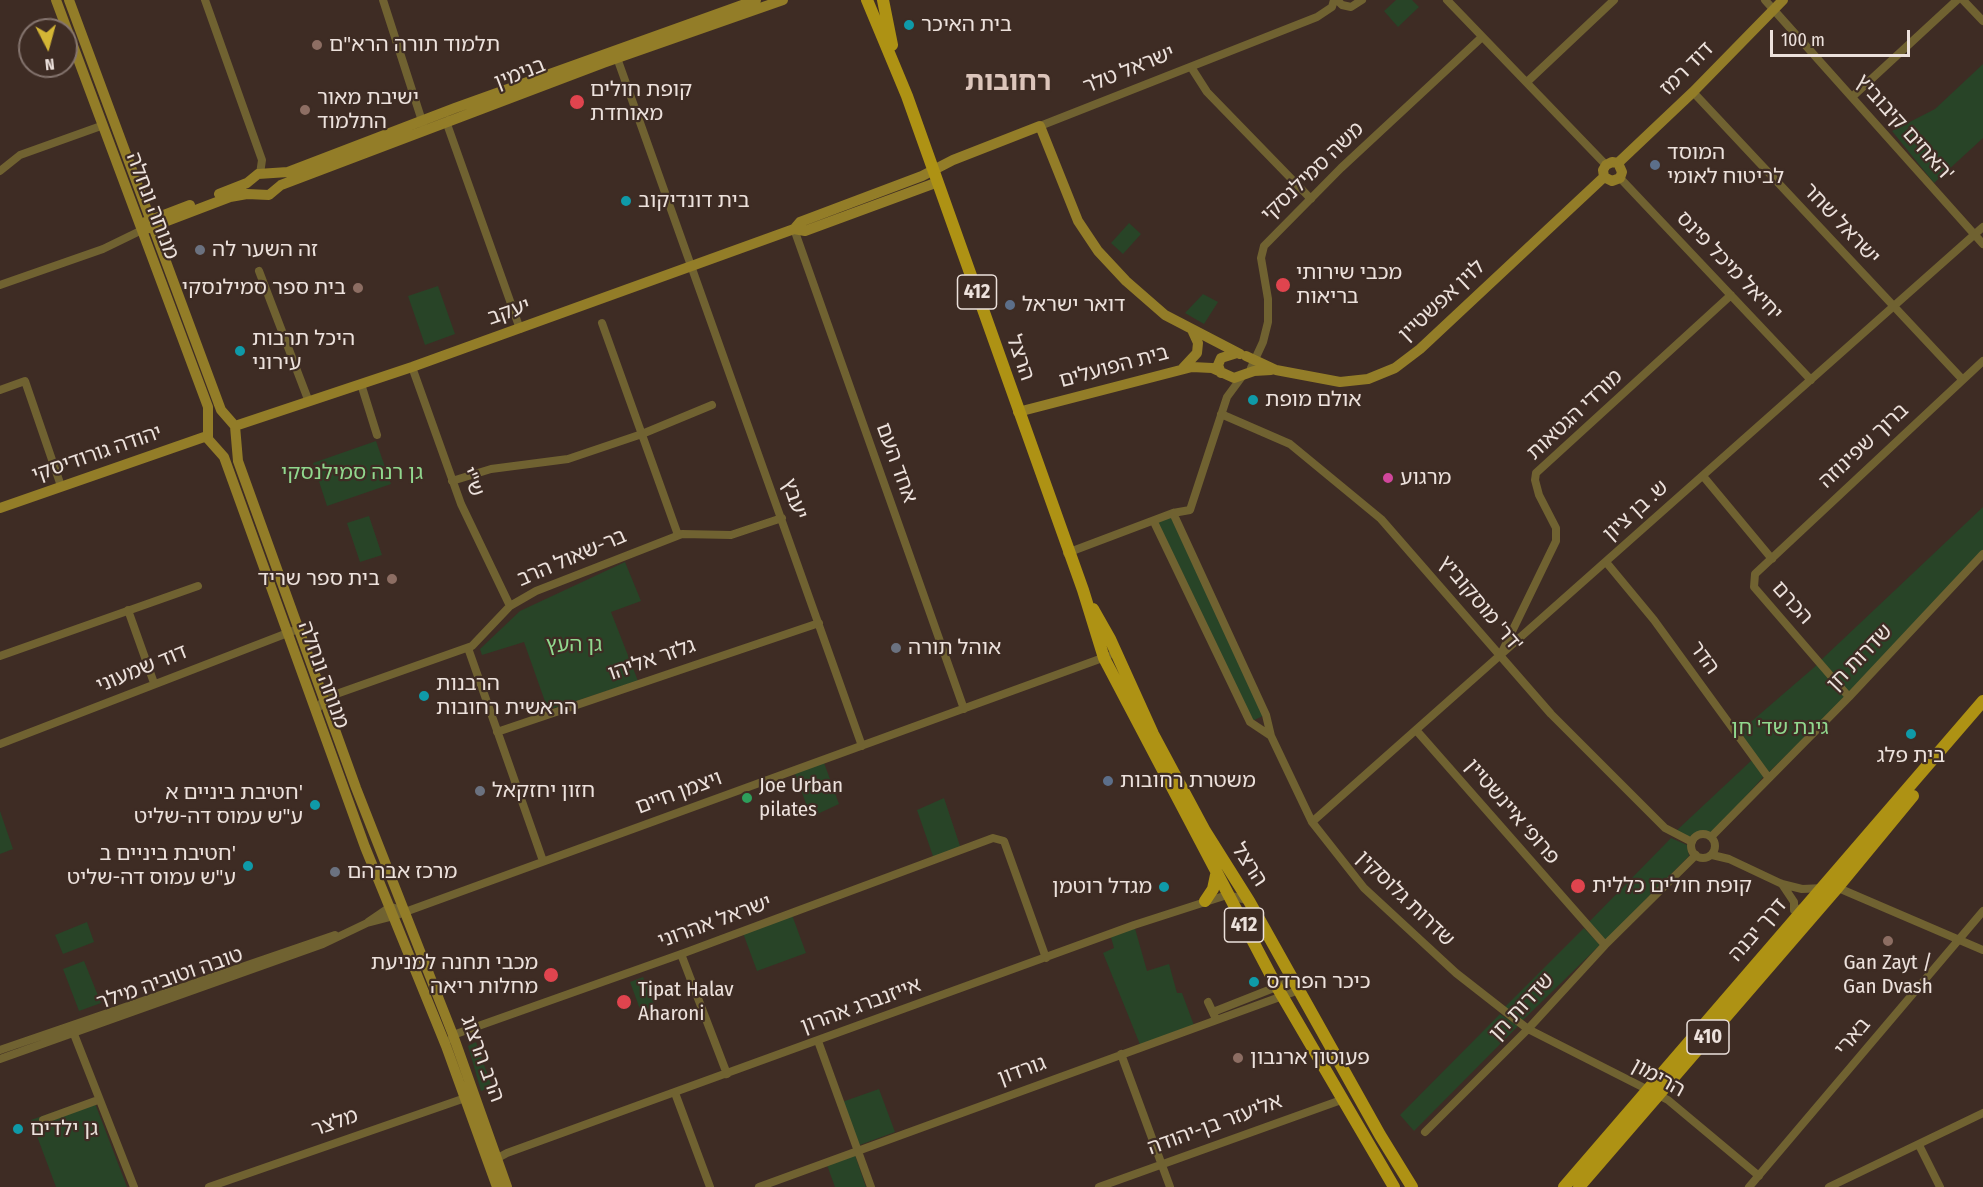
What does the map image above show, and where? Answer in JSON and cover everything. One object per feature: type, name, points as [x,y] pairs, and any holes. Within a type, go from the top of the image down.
[{"type":"main road","name":"הרצל","points":[[867,0],[897,70],[936,177],[1067,553],[1109,655],[1227,895],[1280,992],[1394,1187]]},
{"type":"main road","name":"הרצל","points":[[883,1],[897,70]]},
{"type":"main road","name":"הרצל","points":[[1109,655],[1205,831],[1249,901],[1380,1135],[1412,1187]]},
{"type":"main road","name":"דרך יבנה","points":[[1579,1187],[1652,1093],[1803,908],[1983,701]]},
{"type":"main road","name":"דרך יבנה","points":[[1564,1187],[1838,887],[1983,712]]},
{"type":"main road","points":[[1205,901],[1213,889],[1216,874]]},
{"type":"street","name":"מנוחה ונחלה","points":[[56,0],[140,231],[208,407],[208,431]]},
{"type":"street","name":"מנוחה ונחלה","points":[[69,0],[221,410],[231,423]]},
{"type":"street","points":[[205,0],[262,160],[260,175],[252,187],[259,196],[269,195],[274,190],[274,179],[260,175]]},
{"type":"street","points":[[383,0],[426,132]]},
{"type":"street","name":"בנימין","points":[[274,190],[281,185],[447,124],[756,0]]},
{"type":"street","name":"בנימין","points":[[140,231],[151,223],[260,175],[288,172],[455,108],[783,0]]},
{"type":"street","points":[[1336,0],[1347,6],[1369,0]]},
{"type":"street","name":"ישראל טלר","points":[[936,177],[953,160],[1317,17],[1332,7],[1336,0]]},
{"type":"street","points":[[1527,82],[1614,0]]},
{"type":"street","name":"האחים קיבוביץ'","points":[[1765,0],[1983,244]]},
{"type":"street","name":"דוד רמז","points":[[1618,163],[1693,92],[1783,0]]},
{"type":"street","points":[[1852,97],[1957,0]]},
{"type":"street","points":[[1963,0],[1983,21]]},
{"type":"street","points":[[1452,2],[1482,37],[1606,165]]},
{"type":"street","name":"משה סמילנסקי","points":[[1246,365],[1266,332],[1268,311],[1262,250],[1311,199],[1482,37]]},
{"type":"street","name":"יעבץ","points":[[616,55],[862,746]]},
{"type":"street","points":[[1191,67],[1207,92],[1311,199]]},
{"type":"street","name":"ישראל שחר","points":[[1693,92],[1962,379]]},
{"type":"street","points":[[455,108],[447,124],[519,329]]},
{"type":"street","points":[[0,171],[20,155],[101,126]]},
{"type":"street","name":"לוין אפשטיין","points":[[1040,126],[1074,212],[1098,251],[1161,312],[1246,365],[1262,370],[1276,370]]},
{"type":"street","points":[[1612,162],[1618,163],[1622,169],[1620,178],[1612,181],[1604,177],[1603,170],[1606,165],[1612,162]]},
{"type":"street","name":"יעקב","points":[[231,423],[309,402],[412,367],[794,229],[800,222],[936,177]]},
{"type":"street","name":"לוין אפשטיין","points":[[1246,365],[1340,382],[1368,379],[1395,369],[1420,349],[1604,177]]},
{"type":"street","name":"יחיאל מיכל פינס","points":[[1620,178],[1811,380]]},
{"type":"street","name":"בנימין","points":[[151,223],[230,197],[247,194],[259,196]]},
{"type":"street","name":"ש. בן ציון","points":[[1312,822],[1983,227]]},
{"type":"street","name":"אחד העם","points":[[794,229],[964,709]]},
{"type":"street","points":[[0,285],[103,249],[140,231]]},
{"type":"street","points":[[259,271],[309,402]]},
{"type":"street","name":"מורדי הגטאות","points":[[1500,656],[1556,542],[1556,528],[1539,495],[1535,480],[1536,473],[1731,295]]},
{"type":"street","points":[[602,323],[678,535],[731,535],[782,518]]},
{"type":"street","points":[[1180,369],[1191,362],[1197,353],[1198,343],[1193,332]]},
{"type":"street","points":[[1067,553],[1173,513],[1190,510],[1227,397],[1246,365],[1228,354],[1221,358],[1218,365],[1227,381],[1227,397]]},
{"type":"street","name":"ברוך שפינוזה","points":[[1772,559],[1983,361]]},
{"type":"street","name":"בית הפועלים","points":[[1018,412],[1180,369],[1203,367],[1231,378],[1246,365]]},
{"type":"street","name":"ש\"י","points":[[412,367],[452,480],[510,606]]},
{"type":"street","points":[[0,390],[25,381],[61,486]]},
{"type":"street","points":[[361,384],[378,435]]},
{"type":"street","points":[[452,480],[491,469],[568,459],[642,434],[712,405]]},
{"type":"street","name":"דר' מוסקוביץ'","points":[[1221,414],[1290,444],[1381,519],[1416,556],[1551,714],[1665,828],[1692,842]]},
{"type":"street","points":[[219,419],[231,423],[235,441],[225,448],[210,443],[208,431],[219,419]]},
{"type":"street","name":"יהודה גורודיסקי","points":[[0,508],[208,431]]},
{"type":"street","name":"מנוחה ונחלה","points":[[235,441],[236,453],[298,629],[356,788],[406,911]]},
{"type":"street","name":"מנוחה ונחלה","points":[[217,447],[224,457],[365,847],[392,911]]},
{"type":"street","name":"הכרם","points":[[1703,476],[1772,559],[1755,574],[1754,587],[1849,697]]},
{"type":"street","name":"שדרות גלוסקין","points":[[1173,513],[1266,715],[1271,736],[1312,822],[1350,873],[1388,912],[1456,973],[1528,1029]]},
{"type":"street","name":"שדרות גלוסקין","points":[[1154,522],[1250,722],[1271,736]]},
{"type":"street","name":"בר-שאול הרב","points":[[325,698],[468,648],[510,606],[536,591],[678,535]]},
{"type":"street","name":"שדרות חן","points":[[1711,837],[1849,697],[1983,554]]},
{"type":"street","name":"הדר","points":[[1606,562],[1654,620],[1768,777]]},
{"type":"street","points":[[0,656],[198,586]]},
{"type":"street","points":[[128,610],[154,683]]},
{"type":"street","name":"גלזר אליהו","points":[[496,732],[819,623]]},
{"type":"street","name":"דוד שמעוני","points":[[0,744],[298,629]]},
{"type":"street","points":[[468,648],[543,861]]},
{"type":"street","name":"ויצמן חיים","points":[[406,911],[1109,655]]},
{"type":"street","points":[[316,711],[325,698]]},
{"type":"street","name":"פרופ׳ איינשטיין","points":[[1416,730],[1605,945]]},
{"type":"street","points":[[1712,855],[1715,844],[1711,837],[1701,835],[1692,842],[1691,848],[1696,855],[1704,858],[1712,855],[1729,859],[1782,884],[1802,889],[1838,887],[1983,950]]},
{"type":"street","name":"ישראל אהרוני","points":[[453,1035],[681,954],[993,838],[1001,838],[1046,957]]},
{"type":"street","name":"שדרות חן","points":[[1425,1132],[1528,1029],[1605,945],[1696,855]]},
{"type":"street","points":[[1782,884],[1794,902],[1794,910],[1803,908]]},
{"type":"street","points":[[1227,895],[1249,901]]},
{"type":"street","name":"אייזנברג אהרון","points":[[493,1161],[1046,957],[1227,895]]},
{"type":"street","name":"טובה וטוביה מילר","points":[[0,1050],[72,1028],[288,949],[351,931],[392,911],[406,911]]},
{"type":"street","name":"הרב הרצוג","points":[[392,911],[446,1046],[469,1096],[493,1161],[507,1187]]},
{"type":"street","name":"הרב הרצוג","points":[[406,911],[453,1035],[469,1096]]},
{"type":"street","name":"בארי","points":[[1749,1187],[1983,911]]},
{"type":"street","points":[[681,954],[727,1074]]},
{"type":"street","points":[[1280,992],[1296,985]]},
{"type":"street","name":"גורדון","points":[[759,1187],[1120,1054],[1280,992]]},
{"type":"street","points":[[1208,1002],[1215,1016]]},
{"type":"street","points":[[72,1028],[98,1100],[134,1187]]},
{"type":"street","name":"טובה וטוביה מילר","points":[[0,1059],[72,1028]]},
{"type":"street","name":"הרימון","points":[[1528,1029],[1668,1100],[1759,1176]]},
{"type":"street","points":[[446,1046],[453,1035]]},
{"type":"street","points":[[818,1041],[871,1187]]},
{"type":"street","points":[[1120,1054],[1170,1187]]},
{"type":"street","points":[[675,1093],[710,1187]]},
{"type":"street","name":"מלצר","points":[[209,1187],[469,1096]]},
{"type":"street","name":"אליעזר בן-יהודה","points":[[1099,1187],[1344,1099]]},
{"type":"street","points":[[43,1120],[98,1100]]},
{"type":"street","points":[[1829,1187],[1983,1113]]},
{"type":"street","points":[[1919,1145],[1940,1187]]},
{"type":"street","name":"הרב הרצוג","points":[[493,1161],[497,1187]]},
{"type":"green space","points":[[1396,0],[1412,0],[1419,7],[1398,27],[1384,11]]},
{"type":"green space","points":[[1983,64],[1983,138],[1934,183],[1892,131],[1935,109]]},
{"type":"green space","points":[[1129,223],[1141,234],[1123,254],[1111,243]]},
{"type":"green space","points":[[438,286],[455,334],[425,345],[408,296]]},
{"type":"green space","points":[[1203,294],[1218,302],[1204,324],[1185,313]]},
{"type":"green space","name":"גן רנה סמילנסקי","points":[[376,441],[391,484],[327,506],[313,463]]},
{"type":"green space","points":[[1983,507],[1983,553],[1850,694],[1821,660]]},
{"type":"green space","points":[[1172,515],[1265,715],[1252,721],[1157,521]]},
{"type":"green space","points":[[369,516],[382,555],[360,562],[347,523]]},
{"type":"green space","name":"גן העץ","points":[[625,562],[641,601],[611,612],[638,681],[548,710],[524,642],[482,655],[480,649],[520,611]]},
{"type":"green space","name":"גינת שד' חן","points":[[1818,664],[1847,696],[1767,774],[1738,733]]},
{"type":"green space","points":[[1753,759],[1765,775],[1713,833],[1703,831],[1690,840],[1675,832]]},
{"type":"green space","points":[[823,760],[839,804],[811,817],[794,771]]},
{"type":"green space","points":[[944,798],[961,849],[934,859],[917,810]]},
{"type":"green space","points":[[0,811],[13,849],[0,854]]},
{"type":"green space","points":[[1671,838],[1687,845],[1689,856],[1605,941],[1589,922]]},
{"type":"green space","points":[[792,915],[806,953],[757,971],[743,933]]},
{"type":"green space","points":[[87,922],[94,942],[63,954],[55,935]]},
{"type":"green space","points":[[1134,925],[1147,971],[1169,964],[1177,993],[1182,993],[1195,1028],[1141,1047],[1103,953],[1114,948],[1110,934]]},
{"type":"green space","points":[[1584,928],[1600,945],[1522,1021],[1505,1007]]},
{"type":"green space","points":[[84,961],[101,1003],[79,1011],[63,969]]},
{"type":"green space","points":[[643,977],[655,1006],[641,1012],[630,982]]},
{"type":"green space","points":[[1500,1014],[1518,1026],[1414,1131],[1400,1115]]},
{"type":"green space","points":[[476,1042],[492,1087],[481,1091],[468,1046]]},
{"type":"green space","points":[[879,1089],[895,1132],[857,1146],[842,1102]]},
{"type":"green space","points":[[93,1098],[127,1187],[56,1187],[31,1120]]},
{"type":"green space","points":[[855,1155],[866,1187],[835,1187],[827,1165]]},
{"type":"place","name":"בית האיכר","points":[[909,25]]},
{"type":"place","name":"תלמוד תורה הרא\"ם","points":[[317,45]]},
{"type":"place","name":"קופת חולים מאוחדת","points":[[577,102]]},
{"type":"place","name":"ישיבת מאור התלמוד","points":[[305,110]]},
{"type":"place","name":"המוסד לביטוח לאומי","points":[[1655,165]]},
{"type":"place","name":"בית דונדיקוב","points":[[626,201]]},
{"type":"place","name":"זה השער לה","points":[[200,250]]},
{"type":"place","name":"מכבי שירותי בריאות","points":[[1283,285]]},
{"type":"place","name":"בית ספר סמילנסקי","points":[[358,288]]},
{"type":"place","name":"דואר ישראל","points":[[1010,305]]},
{"type":"place","name":"היכל תרבות עירוני","points":[[240,351]]},
{"type":"place","name":"אולם מופת","points":[[1253,400]]},
{"type":"place","name":"מרגוע","points":[[1388,478]]},
{"type":"place","name":"בית ספר שריד","points":[[392,579]]},
{"type":"place","name":"אוהל תורה","points":[[896,648]]},
{"type":"place","name":"הרבנות הראשית רחובות","points":[[424,696]]},
{"type":"place","name":"בית פלג","points":[[1911,734]]},
{"type":"place","name":"משטרת רחובות","points":[[1108,781]]},
{"type":"place","name":"חזון יחזקאל","points":[[480,791]]},
{"type":"place","name":"Joe Urban pilates","points":[[747,798]]},
{"type":"place","name":"חטיבת ביניים א' ע\"ש עמוס דה-שליט","points":[[315,805]]},
{"type":"place","name":"חטיבת ביניים ב' ע\"ש עמוס דה-שליט","points":[[248,866]]},
{"type":"place","name":"מרכז אברהם","points":[[335,872]]},
{"type":"place","name":"קופת חולים כללית","points":[[1578,886]]},
{"type":"place","name":"מגדל רוטמן","points":[[1164,887]]},
{"type":"place","name":"Gan Zayt / Gan Dvash","points":[[1888,941]]},
{"type":"place","name":"מכבי תחנה למניעת מחלות ריאה","points":[[551,975]]},
{"type":"place","name":"כיכר הפרדס","points":[[1254,982]]},
{"type":"place","name":"Tipat Halav Aharoni","points":[[624,1002]]},
{"type":"place","name":"פעוטון ארנבון","points":[[1238,1058]]},
{"type":"place","name":"גן ילדים","points":[[18,1129]]},
{"type":"district","name":"רחובות","points":[[1008,82]]}]
